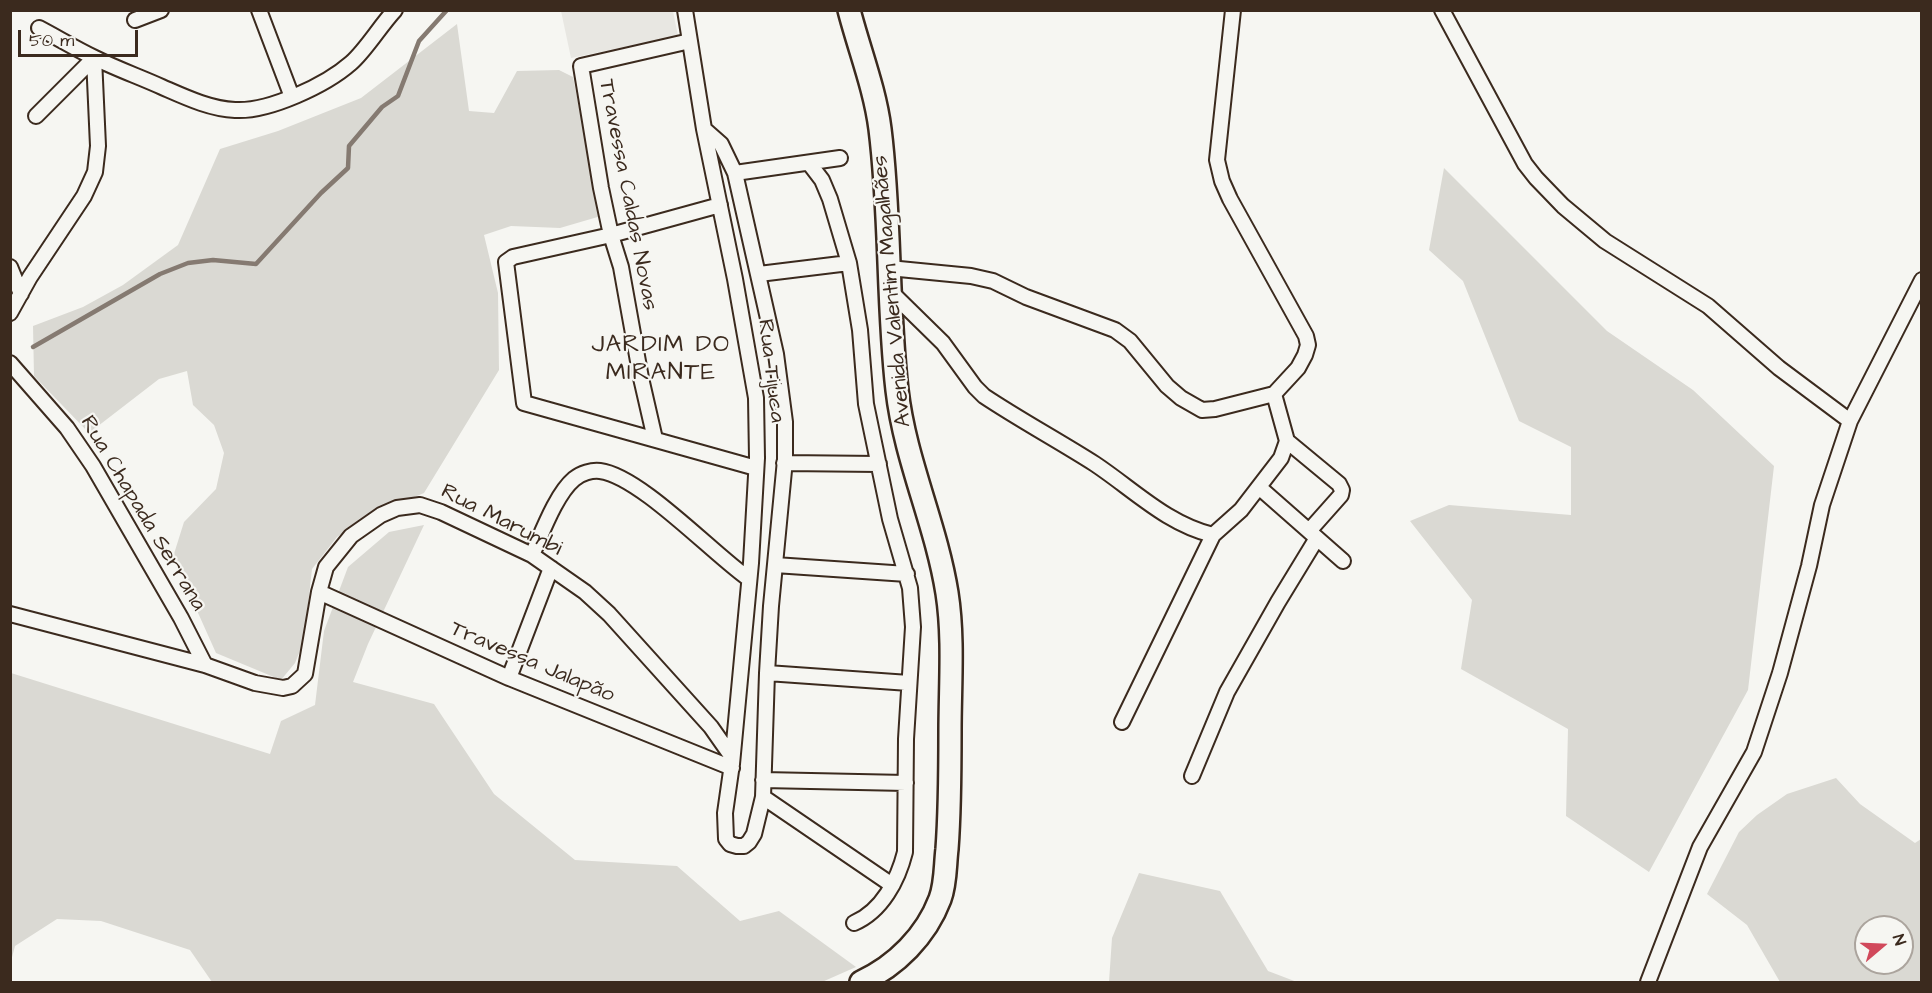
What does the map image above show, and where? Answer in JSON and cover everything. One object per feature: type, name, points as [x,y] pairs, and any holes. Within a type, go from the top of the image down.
[{"type":"main road","name":"Avenida Valentim Magalhães","points":[[849,10],[880,126],[897,389],[902,422],[914,473],[937,548],[947,593],[950,632],[949,819],[944,881],[934,912],[923,931],[888,967],[868,979]]},
{"type":"street","points":[[135,20],[161,10]]},
{"type":"street","points":[[259,10],[292,97]]},
{"type":"street","points":[[39,28],[94,58],[195,101],[235,110],[252,110],[292,97],[324,83],[353,62],[394,10]]},
{"type":"street","name":"Rua Tijuca","points":[[685,10],[704,129],[735,279],[756,398],[756,468],[749,579],[725,813],[726,839],[730,844],[744,846],[754,834],[763,797]]},
{"type":"street","points":[[889,268],[971,276],[993,281],[1026,297],[1115,330],[1130,341],[1167,386],[1180,398],[1202,410],[1215,409],[1274,394],[1298,368],[1308,345],[1306,336],[1230,199],[1222,181],[1217,160],[1233,10]]},
{"type":"street","points":[[1442,10],[1526,164],[1563,207],[1605,241],[1708,306],[1779,368],[1850,421]]},
{"type":"street","name":"Travessa Caldas Novas","points":[[655,439],[641,378],[621,267],[611,235],[601,188],[581,66],[690,41]]},
{"type":"street","points":[[36,116],[94,58]]},
{"type":"street","points":[[10,313],[30,277],[84,196],[94,172],[98,146],[94,58]]},
{"type":"street","points":[[704,129],[721,144],[735,172],[759,274],[781,384],[785,422],[784,463],[767,673],[763,797],[892,885]]},
{"type":"street","points":[[735,172],[809,164],[840,158]]},
{"type":"street","points":[[809,164],[822,180],[830,199],[849,263],[861,330],[866,404],[890,519],[908,574],[913,606],[906,783],[906,852],[892,885],[874,911],[854,923]]},
{"type":"street","points":[[720,205],[611,235],[513,257],[506,262],[524,403],[756,468]]},
{"type":"street","points":[[759,274],[849,263]]},
{"type":"street","points":[[10,267],[21,294]]},
{"type":"street","points":[[1648,982],[1700,847],[1754,752],[1780,673],[1809,567],[1822,505],[1850,421],[1922,280]]},
{"type":"street","points":[[890,291],[943,343],[984,396],[1098,466],[1174,520],[1193,530],[1214,535]]},
{"type":"street","name":"Rua Chapada Serrana","points":[[10,363],[67,428],[93,466],[181,618],[205,665]]},
{"type":"street","points":[[1122,722],[1214,535],[1241,510],[1281,458],[1287,441],[1274,394]]},
{"type":"street","points":[[1192,776],[1227,692],[1313,534],[1341,495],[1342,490],[1339,484],[1287,441]]},
{"type":"street","points":[[784,463],[879,464]]},
{"type":"street","points":[[532,555],[562,493],[575,478],[587,472],[600,471],[640,490],[728,565],[749,579]]},
{"type":"street","points":[[1260,488],[1343,561]]},
{"type":"street","name":"Rua Marumbi","points":[[10,614],[205,665],[255,683],[292,686],[305,674],[319,592],[326,567],[344,544],[381,514],[397,508],[420,505],[441,512],[532,555],[585,592],[609,614],[711,727],[732,762]]},
{"type":"street","points":[[775,565],[908,574]]},
{"type":"street","points":[[509,678],[551,568]]},
{"type":"street","name":"Travessa Jalapão","points":[[319,592],[509,678],[732,762]]},
{"type":"street","points":[[767,673],[909,683]]},
{"type":"street","points":[[763,780],[906,783]]},
{"type":"shaded area","points":[[561,11],[673,11],[678,36],[571,58]]},
{"type":"shaded area","points":[[457,24],[469,111],[494,113],[517,71],[559,70],[573,77],[601,216],[560,228],[511,226],[484,235],[498,293],[499,370],[424,493],[362,519],[337,537],[312,569],[304,641],[295,663],[281,680],[216,653],[173,557],[184,522],[216,489],[224,453],[214,425],[193,405],[187,371],[159,379],[89,433],[34,376],[33,326],[83,307],[123,285],[178,245],[220,149],[278,131],[361,98]]},
{"type":"shaded area","points":[[1444,168],[1607,331],[1693,390],[1774,466],[1748,690],[1649,872],[1566,816],[1568,729],[1461,669],[1472,600],[1410,521],[1449,505],[1571,515],[1571,447],[1519,421],[1463,281],[1429,250]]},
{"type":"shaded area","points":[[424,525],[368,644],[353,682],[434,704],[494,794],[575,860],[677,866],[740,921],[779,911],[856,967],[822,982],[212,982],[190,950],[101,921],[57,919],[15,946],[11,961],[11,673],[270,754],[281,721],[315,705],[324,631],[348,567],[389,532]]},
{"type":"shaded area","points":[[1836,778],[1860,804],[1915,843],[1921,839],[1921,982],[1780,982],[1747,925],[1707,894],[1739,832],[1757,815],[1787,794]]},
{"type":"shaded area","points":[[1139,873],[1220,891],[1268,971],[1297,982],[1109,982],[1112,938]]},
{"type":"waterway","points":[[33,347],[160,274],[188,263],[213,260],[256,264],[321,193],[348,168],[349,146],[382,107],[398,96],[419,41],[447,10]]},
{"type":"district","name":"JARDIM DO MIRANTE","points":[[661,360]]}]
